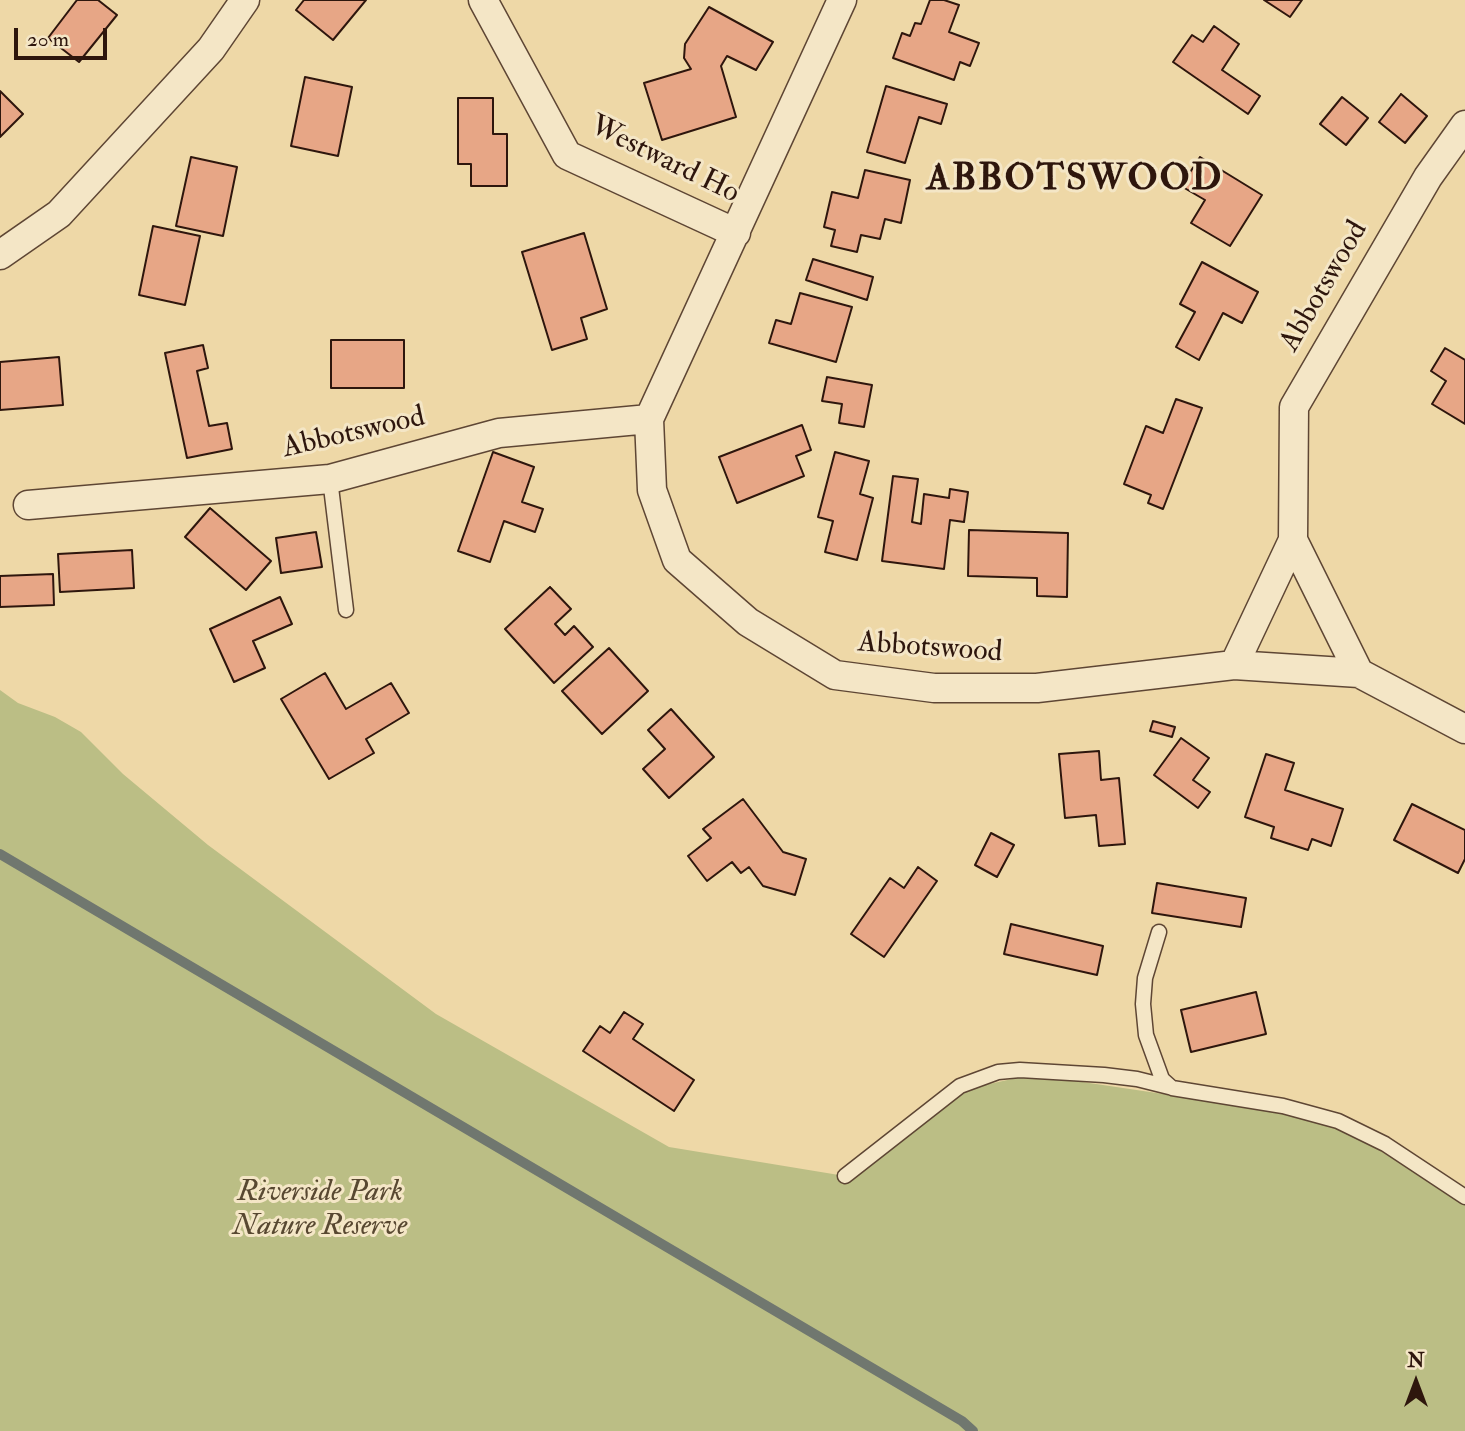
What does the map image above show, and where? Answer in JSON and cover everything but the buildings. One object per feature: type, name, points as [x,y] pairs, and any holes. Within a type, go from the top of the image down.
[{"type":"street","points":[[0,255],[59,214],[211,49],[245,0]]},
{"type":"street","name":"Westward Ho","points":[[483,0],[567,155],[736,233]]},
{"type":"street","name":"Abbotswood","points":[[842,0],[649,419],[652,490],[677,560],[748,622],[835,675],[934,688],[1037,688],[1234,665],[1359,673],[1465,729]]},
{"type":"street","name":"Abbotswood","points":[[1234,665],[1293,540],[1294,407],[1428,177],[1465,125]]},
{"type":"street","name":"Abbotswood","points":[[28,505],[330,480],[499,433],[649,419]]},
{"type":"street","name":"Abbotswood","points":[[1293,540],[1359,673]]},
{"type":"lane","points":[[330,480],[346,610]]},
{"type":"lane","points":[[1159,932],[1145,978],[1143,1004],[1146,1035],[1162,1079],[1172,1088]]},
{"type":"lane","points":[[845,1176],[960,1086],[998,1072],[1020,1070],[1104,1074],[1137,1079],[1172,1088],[1198,1090],[1283,1107],[1338,1121],[1385,1144],[1465,1197]]},
{"type":"green space","name":"Riverside Park Nature Reserve","points":[[0,690],[18,703],[55,717],[81,732],[123,774],[208,845],[436,1014],[669,1147],[845,1176],[935,1096],[1021,1077],[1049,1077],[1271,1110],[1312,1119],[1355,1136],[1465,1201],[1465,1431],[0,1431]]},
{"type":"waterway","points":[[0,854],[962,1421],[973,1431]]},
{"type":"district","name":"ABBOTSWOOD","points":[[1075,181]]}]
